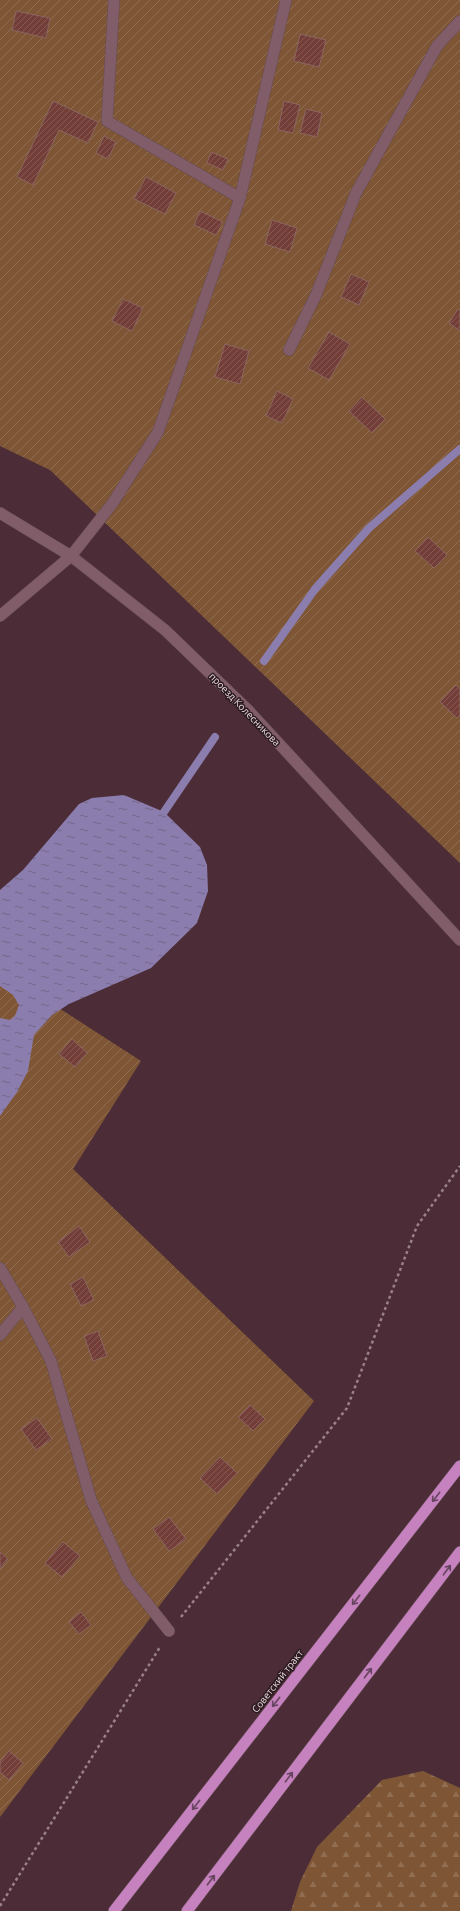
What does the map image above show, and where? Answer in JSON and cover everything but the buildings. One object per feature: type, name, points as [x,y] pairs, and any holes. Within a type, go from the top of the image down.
[{"type":"highway","name":"Советский тракт","points":[[114,1911],[460,1466]]},
{"type":"highway","points":[[187,1911],[460,1552]]},
{"type":"street","points":[[114,0],[107,121],[240,198]]},
{"type":"street","points":[[0,616],[71,556],[112,504],[158,432],[240,198],[286,0]]},
{"type":"street","points":[[289,350],[316,295],[356,193],[437,46],[460,21]]},
{"type":"street","name":"проезд Колесникова","points":[[0,513],[71,556],[164,630],[248,710],[460,940]]},
{"type":"street","points":[[0,1268],[23,1306],[52,1361],[91,1500],[127,1578],[169,1631]]},
{"type":"street","points":[[0,1335],[23,1306]]},
{"type":"path","points":[[0,1906],[169,1631],[347,1408],[417,1226],[460,1166]]},
{"type":"green space","points":[[0,0],[460,0],[460,863],[50,470],[0,446]]},
{"type":"green space","points":[[0,970],[141,1061],[73,1169],[314,1401],[0,1817]]},
{"type":"green space","points":[[423,1771],[460,1788],[460,1911],[291,1911],[300,1882],[317,1847],[382,1780]]},
{"type":"water","points":[[124,795],[164,812],[200,847],[207,865],[208,891],[197,923],[151,968],[69,1004],[52,1015],[34,1035],[28,1071],[17,1092],[0,1116],[0,1018],[10,1020],[15,1016],[19,1005],[13,995],[0,986],[0,890],[23,870],[79,804],[92,798]]},
{"type":"waterway","points":[[264,661],[315,589],[369,528],[460,449]]},
{"type":"waterway","points":[[164,812],[215,737]]}]
